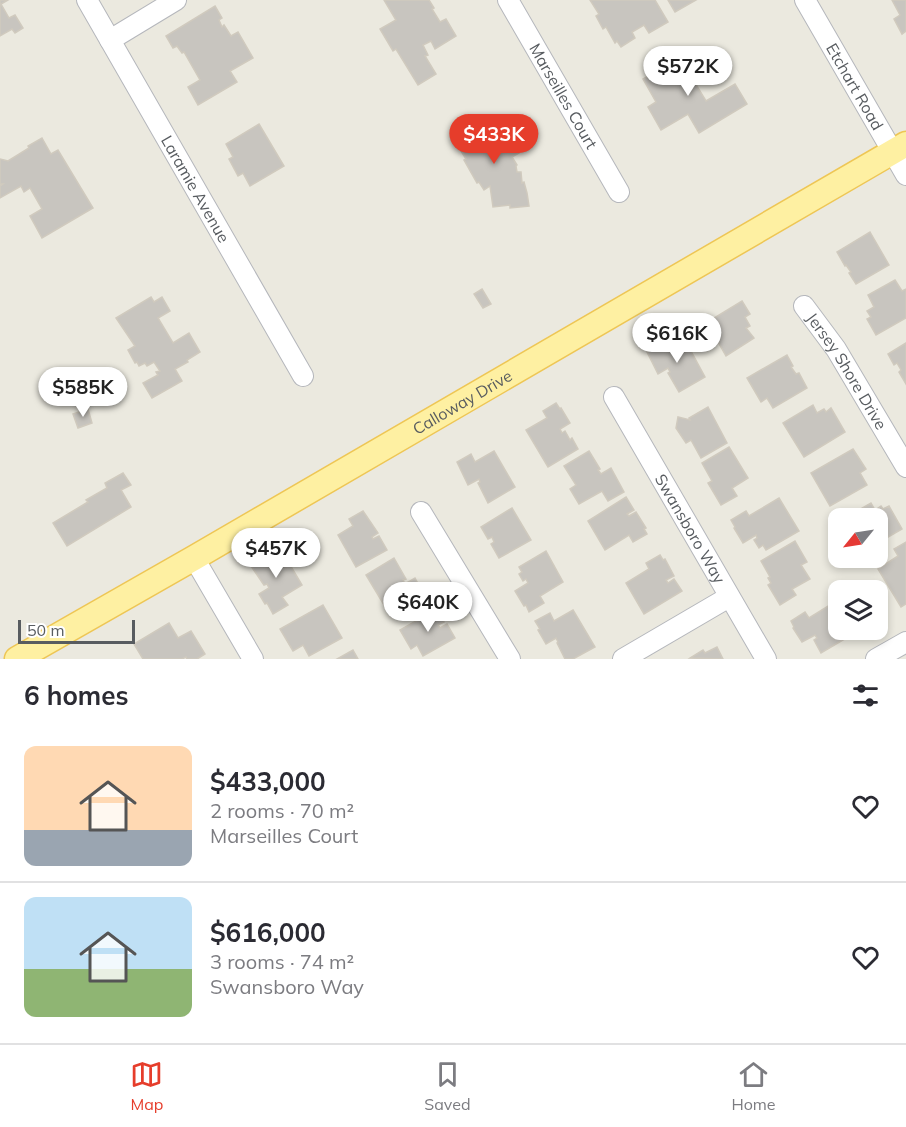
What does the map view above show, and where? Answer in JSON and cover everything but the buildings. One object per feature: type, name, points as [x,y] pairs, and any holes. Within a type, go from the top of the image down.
[{"type":"main road","name":"Calloway Drive","points":[[17,659],[899,148]]},
{"type":"street","name":"Laramie Avenue","points":[[87,0],[303,376]]},
{"type":"street","points":[[110,40],[176,0]]},
{"type":"street","name":"Marseilles Court","points":[[508,0],[619,192]]},
{"type":"street","name":"Etchart Road","points":[[805,0],[899,148],[906,175]]},
{"type":"street","name":"Jersey Shore Drive","points":[[804,306],[836,349],[906,467]]},
{"type":"street","name":"Swansboro Way","points":[[614,397],[766,659]]},
{"type":"street","points":[[421,512],[510,659]]},
{"type":"street","points":[[194,558],[253,659]]},
{"type":"street","points":[[622,659],[729,597]]},
{"type":"street","points":[[876,659],[906,642]]}]
